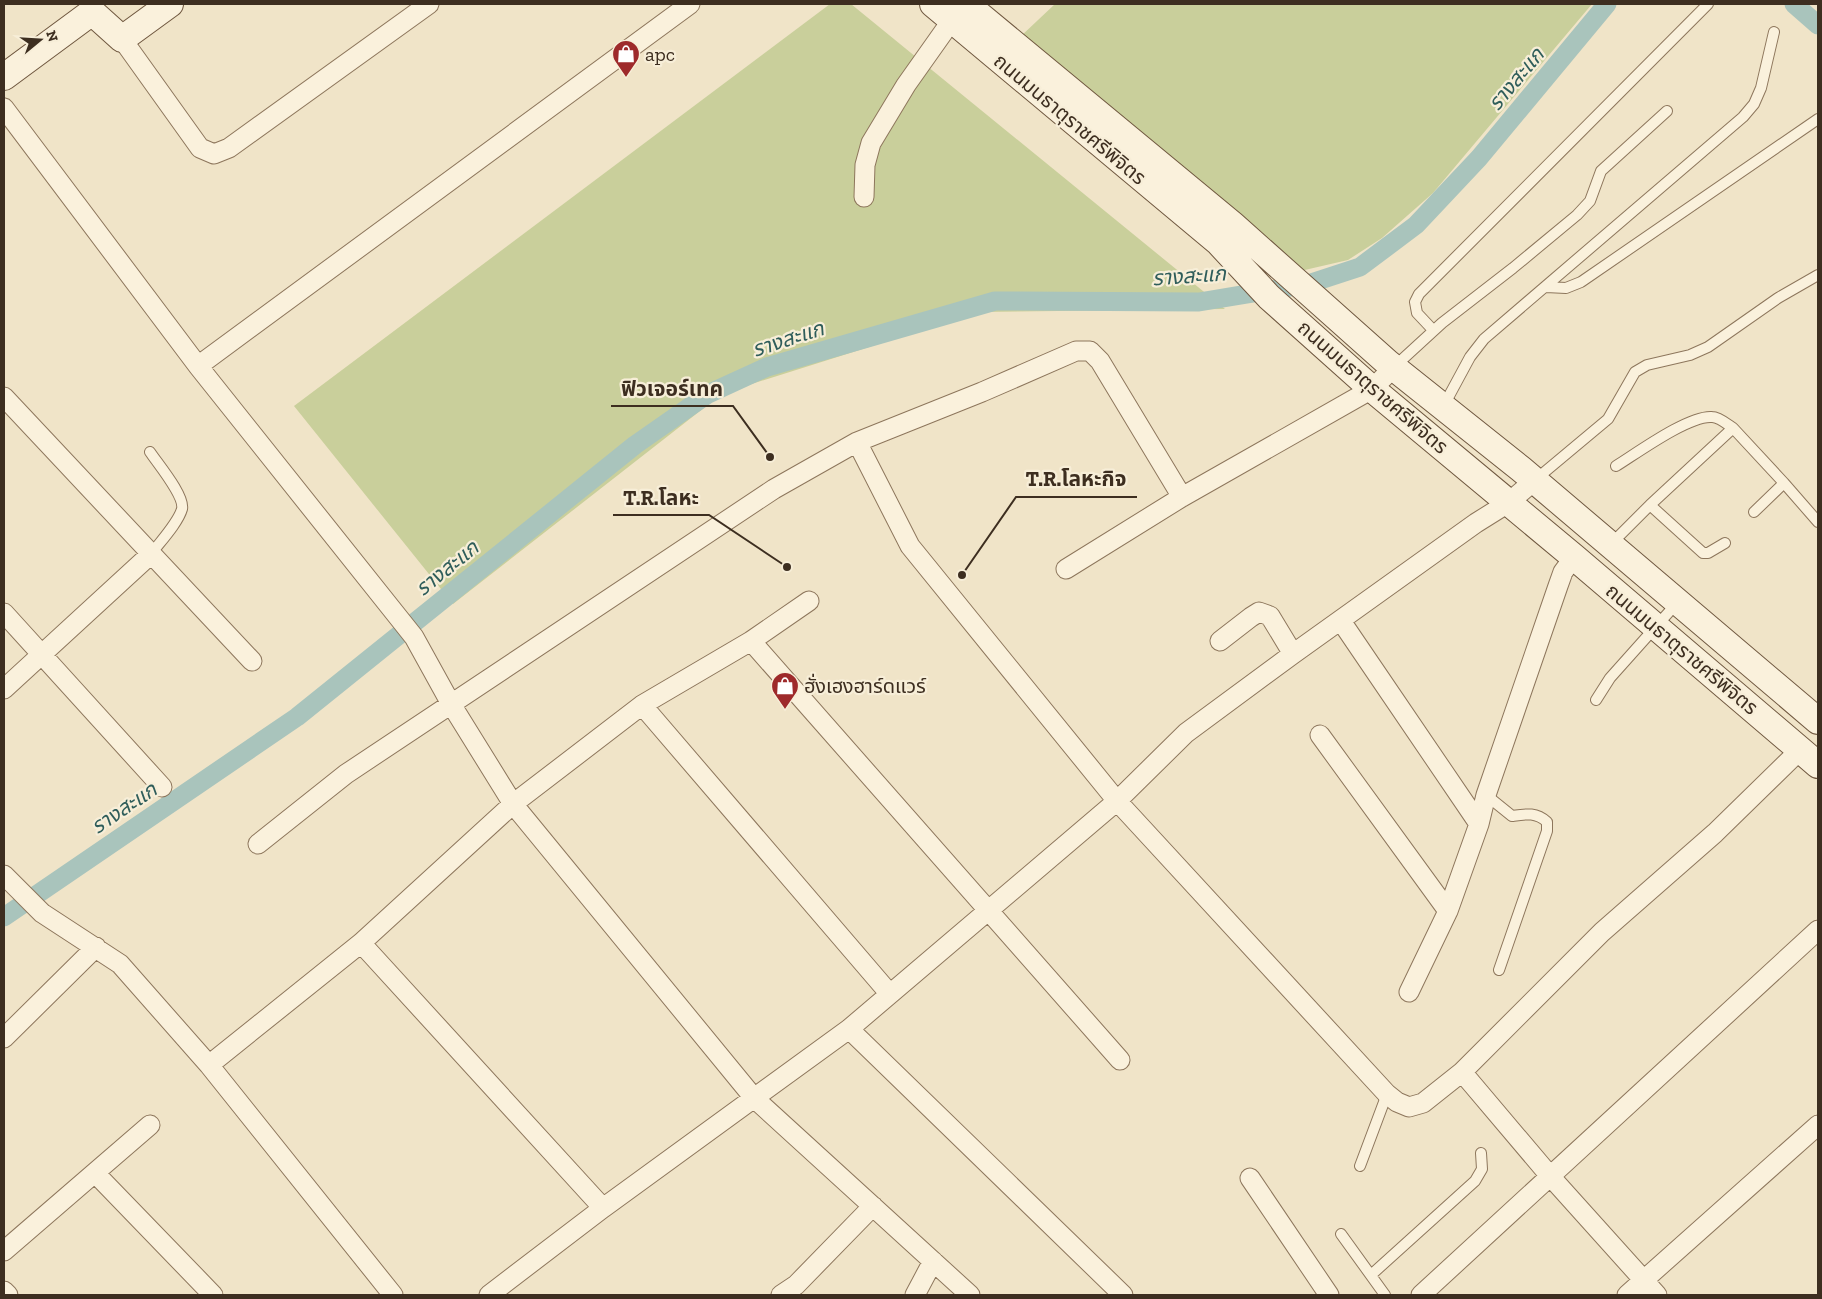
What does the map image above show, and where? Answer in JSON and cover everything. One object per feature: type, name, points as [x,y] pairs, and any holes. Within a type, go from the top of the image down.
[{"type":"street","points":[[122,39],[170,4]]},
{"type":"street","points":[[4,77],[89,8],[122,39],[200,148],[214,154],[229,148],[429,4]]},
{"type":"street","points":[[198,366],[690,4]]},
{"type":"street","points":[[864,197],[865,165],[871,143],[950,9]]},
{"type":"street","name":"ถนนมนธาตุราชศรีพิจิตร","points":[[950,9],[1227,241],[1269,297],[1372,389],[1574,557],[1809,758]]},
{"type":"street","points":[[4,108],[198,366],[414,637],[451,704],[513,804],[754,1098],[970,1295]]},
{"type":"street","name":"ถนนมนธาตุราชศรีพิจิตร","points":[[1227,241],[1258,247],[1442,408],[1534,481],[1816,716]]},
{"type":"street","points":[[1300,323],[1310,293]]},
{"type":"street","points":[[258,844],[346,774],[774,488],[857,442],[982,392],[1076,351],[1090,351],[1100,361],[1182,496]]},
{"type":"street","points":[[1066,569],[1182,496],[1372,389],[1394,367]]},
{"type":"street","points":[[4,397],[252,661]]},
{"type":"street","points":[[857,442],[910,546],[1117,800],[1387,1094],[1397,1102],[1409,1106],[1423,1103],[1462,1072],[1602,932],[1715,833],[1809,758]]},
{"type":"street","points":[[488,1295],[603,1208],[850,1029],[1117,800],[1186,733],[1476,523],[1508,503],[1534,481]]},
{"type":"street","points":[[4,689],[151,554]]},
{"type":"street","points":[[1409,992],[1448,911],[1558,586],[1563,572],[1574,557]]},
{"type":"street","points":[[209,1065],[361,943],[513,804],[642,705],[751,641],[809,601]]},
{"type":"street","points":[[1220,640],[1260,612],[1270,616],[1293,654]]},
{"type":"street","points":[[4,613],[162,787]]},
{"type":"street","points":[[1341,621],[1479,824]]},
{"type":"street","points":[[751,641],[1120,1060]]},
{"type":"street","points":[[642,705],[889,994]]},
{"type":"street","points":[[1320,735],[1448,911]]},
{"type":"street","points":[[8,880],[42,912],[120,964],[209,1065],[393,1295]]},
{"type":"street","points":[[1422,1295],[1818,930]]},
{"type":"street","points":[[361,943],[603,1208]]},
{"type":"street","points":[[4,1038],[96,947]]},
{"type":"street","points":[[850,1029],[1123,1295]]},
{"type":"street","points":[[1462,1072],[1550,1176],[1657,1295]]},
{"type":"street","points":[[1628,1295],[1818,1125]]},
{"type":"street","points":[[4,1251],[150,1126]]},
{"type":"street","points":[[95,1173],[213,1295]]},
{"type":"street","points":[[1250,1178],[1328,1295]]},
{"type":"street","points":[[781,1295],[796,1285],[873,1206]]},
{"type":"street","points":[[915,1295],[933,1261]]},
{"type":"street","points":[[4,1291],[8,1295]]},
{"type":"lane","points":[[1433,330],[1417,314],[1415,302],[1419,294],[1708,4]]},
{"type":"lane","points":[[1442,408],[1470,357],[1484,339],[1743,117],[1754,104],[1761,88],[1774,32]]},
{"type":"lane","points":[[1394,367],[1433,330],[1577,215],[1590,201],[1601,172],[1667,110]]},
{"type":"lane","points":[[1546,287],[1566,288],[1581,282],[1818,119]]},
{"type":"lane","points":[[1534,481],[1608,419],[1635,372],[1647,365],[1690,355],[1708,347],[1778,298],[1818,275]]},
{"type":"lane","points":[[1616,466],[1682,425],[1701,418],[1714,416],[1732,428],[1818,522]]},
{"type":"lane","points":[[1610,545],[1732,428]]},
{"type":"lane","points":[[150,452],[180,497],[182,507],[178,518],[151,554]]},
{"type":"lane","points":[[1754,512],[1784,483]]},
{"type":"lane","points":[[1650,505],[1703,553],[1708,553],[1725,543]]},
{"type":"lane","points":[[1596,700],[1610,678],[1677,602]]},
{"type":"lane","points":[[1486,795],[1512,816],[1529,813],[1541,816],[1547,822],[1547,831],[1499,970]]},
{"type":"lane","points":[[1360,1166],[1387,1094]]},
{"type":"lane","points":[[1371,1275],[1475,1181],[1482,1169],[1481,1153]]},
{"type":"lane","points":[[1341,1234],[1385,1295]]},
{"type":"green space","points":[[830,4],[851,4],[1225,309],[980,312],[723,393],[453,604],[294,406]]},
{"type":"green space","points":[[1055,4],[1592,4],[1433,193],[1382,238],[1348,260],[1296,272],[1020,37]]},
{"type":"waterway","name":"รางสะแก","points":[[4,917],[297,717],[635,445],[708,394],[767,367],[995,301],[1199,302],[1308,284],[1360,267],[1416,225],[1479,158],[1607,4]]},
{"type":"waterway","points":[[1794,4],[1818,25]]},
{"type":"place","name":"apc","points":[[626,78]]},
{"type":"place","name":"ฟิวเจอร์เทค","points":[[770,457]]},
{"type":"place","name":"T.R.โลหะ","points":[[787,567]]},
{"type":"place","name":"T.R.โลหะกิจ","points":[[962,575]]},
{"type":"place","name":"ฮั่งเฮงฮาร์ดแวร์","points":[[785,710]]}]
